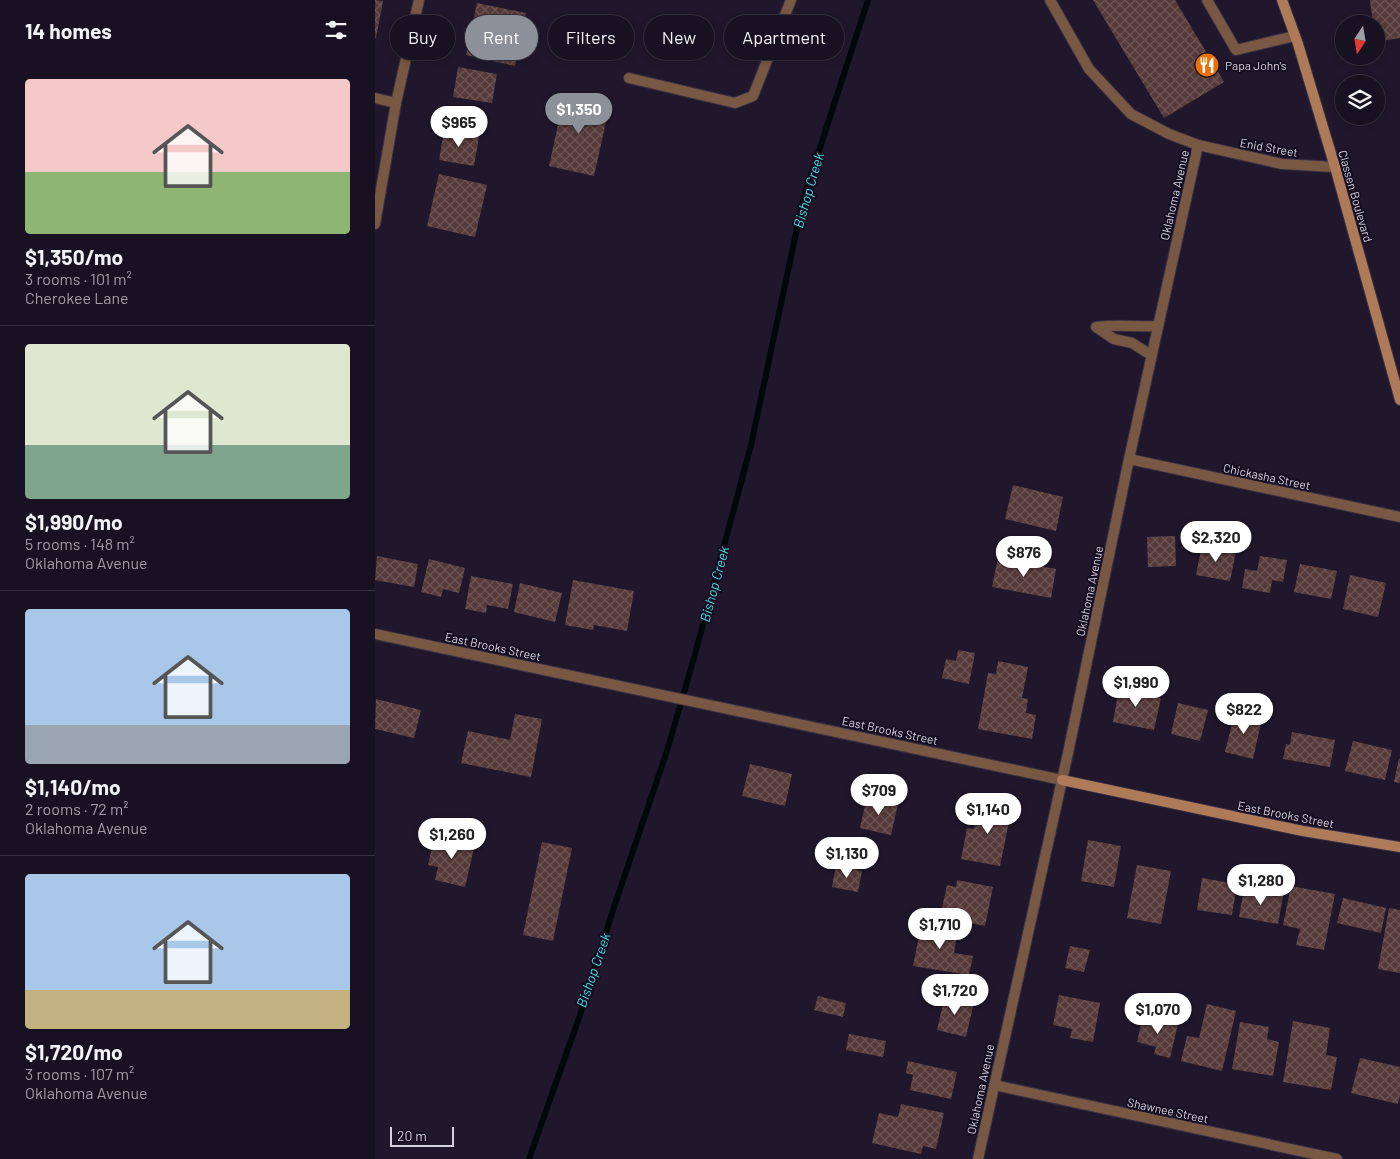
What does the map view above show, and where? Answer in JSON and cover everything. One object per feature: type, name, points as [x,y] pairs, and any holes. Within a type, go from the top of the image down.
[{"type":"main road","name":"Classen Boulevard","points":[[1282,0],[1295,36],[1335,167],[1400,400]]},
{"type":"main road","name":"East Brooks Street","points":[[1062,780],[1303,831],[1400,847]]},
{"type":"street","points":[[375,224],[396,103],[419,0]]},
{"type":"street","points":[[629,78],[735,103],[753,96],[791,0]]},
{"type":"street","name":"Enid Street","points":[[1050,0],[1089,69],[1131,114],[1169,134],[1198,145],[1282,164],[1335,167]]},
{"type":"street","points":[[1207,0],[1236,50],[1295,36]]},
{"type":"street","points":[[375,98],[396,103]]},
{"type":"street","name":"Oklahoma Avenue","points":[[978,1159],[1062,780],[1151,355],[1198,145]]},
{"type":"street","points":[[1151,355],[1132,343],[1114,339],[1097,327],[1117,324],[1138,327],[1158,326]]},
{"type":"street","name":"Chickasha Street","points":[[1129,460],[1400,517]]},
{"type":"street","name":"East Brooks Street","points":[[375,634],[1062,780]]},
{"type":"street","name":"Shawnee Street","points":[[994,1085],[1337,1159]]},
{"type":"building","points":[[375,0],[383,1],[376,38],[375,38]]},
{"type":"building","points":[[1093,0],[1175,0],[1224,82],[1164,118]]},
{"type":"building","points":[[1370,0],[1400,0],[1400,38],[1385,40],[1385,15],[1372,15]]},
{"type":"building","points":[[477,3],[526,13],[526,15],[474,15]]},
{"type":"building","points":[[488,60],[516,60],[515,66]]},
{"type":"building","points":[[458,67],[497,74],[492,103],[453,97]]},
{"type":"building","points":[[565,93],[610,104],[594,176],[549,166]]},
{"type":"building","points":[[444,131],[479,137],[474,166],[439,160]]},
{"type":"building","points":[[439,174],[487,185],[475,237],[427,226]]},
{"type":"building","points":[[1013,485],[1063,497],[1056,531],[1005,519]]},
{"type":"building","points":[[1175,536],[1176,566],[1148,567],[1147,537]]},
{"type":"building","points":[[1202,545],[1236,551],[1230,581],[1196,575]]},
{"type":"building","points":[[377,556],[418,564],[414,587],[375,580]]},
{"type":"building","points":[[1260,556],[1287,560],[1283,582],[1272,580],[1270,593],[1242,588],[1245,569],[1257,571]]},
{"type":"building","points":[[998,558],[1056,569],[1051,598],[992,587]]},
{"type":"building","points":[[429,559],[465,568],[459,593],[443,589],[441,597],[421,592]]},
{"type":"building","points":[[1300,564],[1337,571],[1331,599],[1294,592]]},
{"type":"building","points":[[1350,575],[1386,583],[1378,617],[1343,609]]},
{"type":"building","points":[[471,576],[513,584],[508,609],[487,605],[486,613],[465,609]]},
{"type":"building","points":[[573,580],[634,591],[627,631],[594,625],[593,630],[565,625]]},
{"type":"building","points":[[520,583],[562,593],[555,622],[514,612]]},
{"type":"building","points":[[958,650],[975,653],[969,684],[942,678],[946,659],[956,661]]},
{"type":"building","points":[[998,661],[1028,667],[1022,698],[1028,699],[1026,713],[1036,715],[1032,739],[978,729],[988,673],[996,674]]},
{"type":"building","points":[[1120,683],[1137,686],[1135,693],[1161,698],[1154,730],[1113,722]]},
{"type":"building","points":[[376,699],[421,710],[414,738],[375,729]]},
{"type":"building","points":[[1178,703],[1208,710],[1200,741],[1171,734]]},
{"type":"building","points":[[1235,712],[1262,718],[1253,759],[1225,752]]},
{"type":"building","points":[[515,714],[542,719],[531,777],[461,763],[468,731],[510,740]]},
{"type":"building","points":[[1292,732],[1335,740],[1330,767],[1283,759],[1286,744],[1290,745]]},
{"type":"building","points":[[1353,741],[1392,750],[1385,780],[1345,771]]},
{"type":"building","points":[[1400,759],[1400,783],[1394,782]]},
{"type":"building","points":[[750,764],[792,774],[785,806],[742,796]]},
{"type":"building","points":[[867,797],[898,804],[891,835],[860,828]]},
{"type":"building","points":[[980,801],[1012,807],[1000,866],[961,859],[967,828],[974,829]]},
{"type":"building","points":[[435,835],[475,844],[465,887],[435,880],[438,867],[428,865]]},
{"type":"building","points":[[1088,840],[1121,846],[1114,887],[1081,881]]},
{"type":"building","points":[[542,842],[572,848],[553,941],[523,935]]},
{"type":"building","points":[[836,865],[862,871],[858,892],[832,887]]},
{"type":"building","points":[[1137,865],[1171,871],[1161,924],[1127,918]]},
{"type":"building","points":[[1202,878],[1237,884],[1232,915],[1197,910]]},
{"type":"building","points":[[957,880],[993,887],[985,926],[940,917],[947,885],[956,887]]},
{"type":"building","points":[[1291,886],[1335,894],[1324,950],[1296,945],[1300,929],[1283,925]]},
{"type":"building","points":[[1244,889],[1283,896],[1278,924],[1239,917]]},
{"type":"building","points":[[1343,898],[1386,908],[1381,933],[1337,923]]},
{"type":"building","points":[[1389,908],[1400,910],[1400,973],[1378,969]]},
{"type":"building","points":[[922,921],[958,927],[954,953],[973,956],[969,975],[913,966]]},
{"type":"building","points":[[1070,946],[1090,950],[1084,972],[1065,968]]},
{"type":"building","points":[[945,995],[974,1002],[966,1037],[937,1030]]},
{"type":"building","points":[[1059,995],[1100,1003],[1093,1042],[1070,1038],[1072,1029],[1053,1025]]},
{"type":"building","points":[[818,996],[846,1003],[843,1017],[814,1010]]},
{"type":"building","points":[[1207,1004],[1236,1011],[1222,1071],[1181,1061],[1187,1036],[1199,1038]]},
{"type":"building","points":[[1143,1015],[1178,1024],[1170,1058],[1154,1054],[1156,1047],[1137,1042]]},
{"type":"building","points":[[1293,1021],[1330,1028],[1326,1055],[1337,1057],[1331,1090],[1283,1082]]},
{"type":"building","points":[[1240,1022],[1269,1027],[1267,1039],[1279,1042],[1273,1076],[1232,1069]]},
{"type":"building","points":[[849,1034],[886,1041],[883,1057],[846,1050]]},
{"type":"building","points":[[1360,1058],[1400,1067],[1400,1095],[1398,1104],[1351,1093]]},
{"type":"building","points":[[908,1061],[957,1072],[951,1099],[910,1090],[913,1075],[906,1073]]},
{"type":"building","points":[[901,1104],[944,1113],[936,1149],[923,1146],[921,1154],[872,1143],[879,1113],[898,1117]]},
{"type":"waterway","name":"Bishop Creek","points":[[529,1159],[580,1015],[614,907],[666,754],[694,658],[751,445],[803,200],[868,0]]},
{"type":"place","name":"Papa John's","points":[[1207,65]]}]
